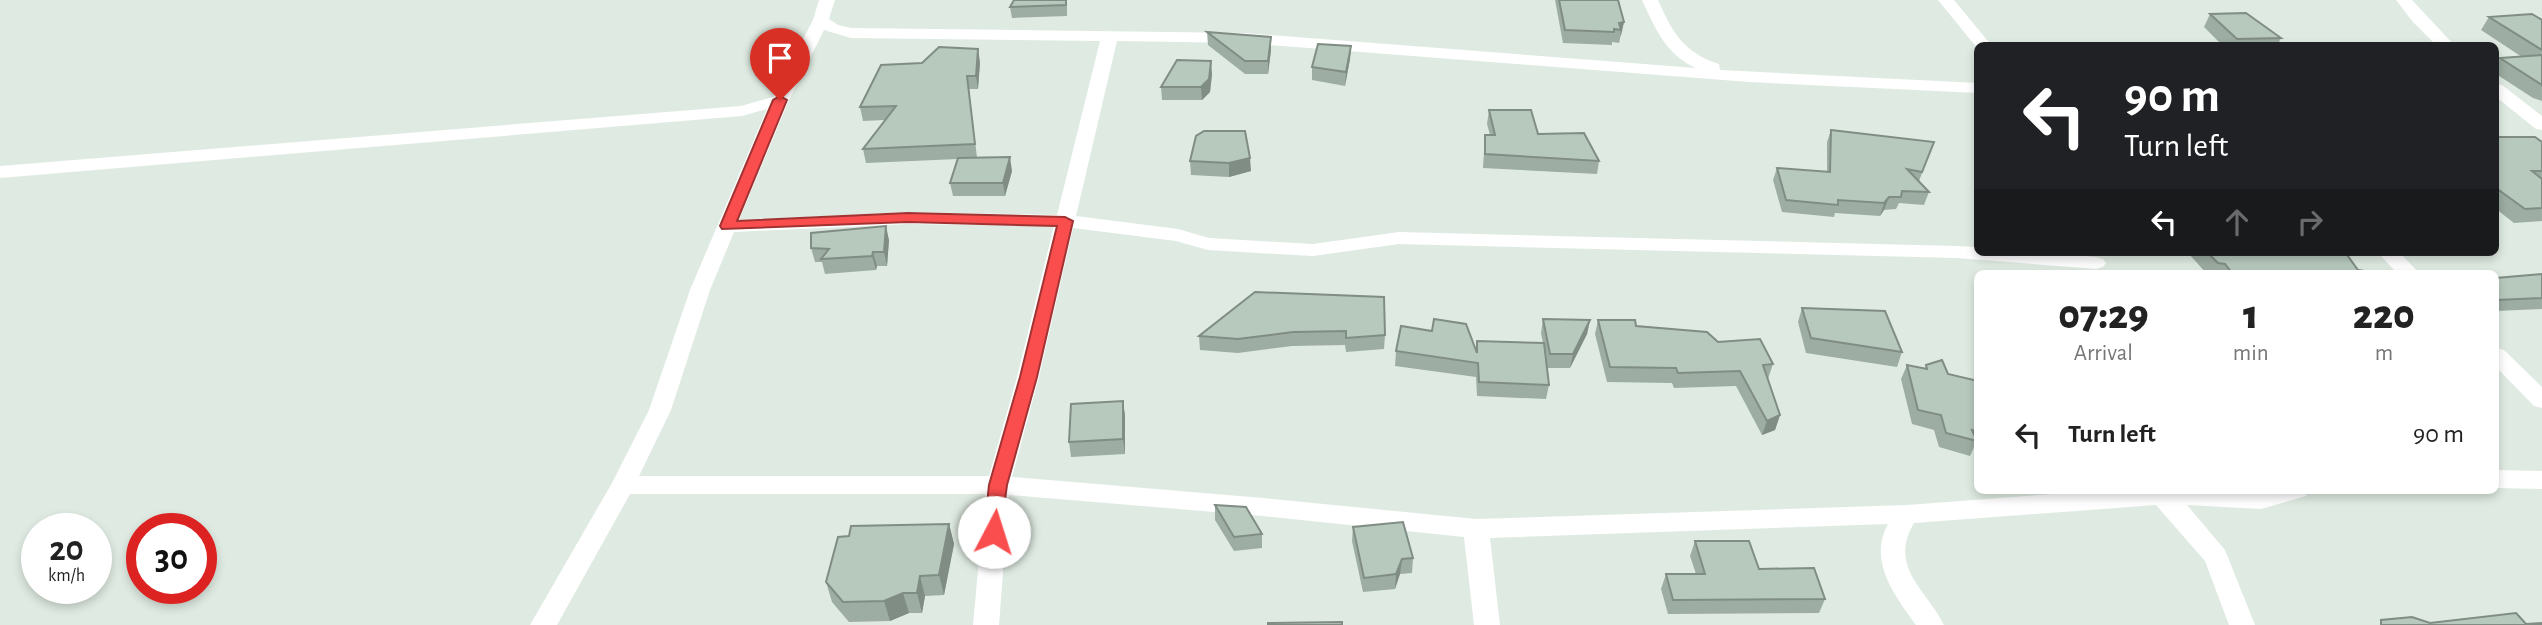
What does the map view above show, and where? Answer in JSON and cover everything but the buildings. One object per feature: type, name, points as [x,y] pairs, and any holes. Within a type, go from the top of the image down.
[{"type":"street","points":[[1650,0],[1672,46],[1695,63],[1749,77]]},
{"type":"street","points":[[1946,0],[1981,42]]},
{"type":"street","points":[[2404,0],[2443,42]]},
{"type":"street","points":[[824,10],[832,28],[851,33],[1110,35],[1293,40],[1346,47],[1749,77],[1974,88]]},
{"type":"street","points":[[543,625],[623,485],[660,410],[700,290],[780,100],[824,10]]},
{"type":"street","points":[[986,625],[998,485],[1028,377],[1110,35]]},
{"type":"street","points":[[2499,91],[2542,125]]},
{"type":"street","points":[[0,172],[729,112],[780,100]]},
{"type":"street","points":[[727,226],[908,218],[1065,221],[1178,235],[1208,244],[1313,250],[1399,238],[1974,253]]},
{"type":"street","points":[[2008,256],[2098,263]]},
{"type":"street","points":[[2391,256],[2406,270]]},
{"type":"street","points":[[2499,358],[2542,400]]},
{"type":"street","points":[[2499,479],[2542,480]]},
{"type":"street","points":[[623,485],[998,485],[1263,507],[1476,529],[1907,514],[2139,494]]},
{"type":"street","points":[[2164,494],[2216,557],[2242,625]]},
{"type":"street","points":[[2187,494],[2261,500],[2283,494]]},
{"type":"street","points":[[1907,514],[1896,528],[1891,546],[1893,564],[1902,584],[1931,625]]},
{"type":"street","points":[[1476,529],[1488,625]]},
{"type":"route","points":[[780,100],[727,226],[908,218],[1065,221],[1028,377],[998,485],[994,532]]}]
